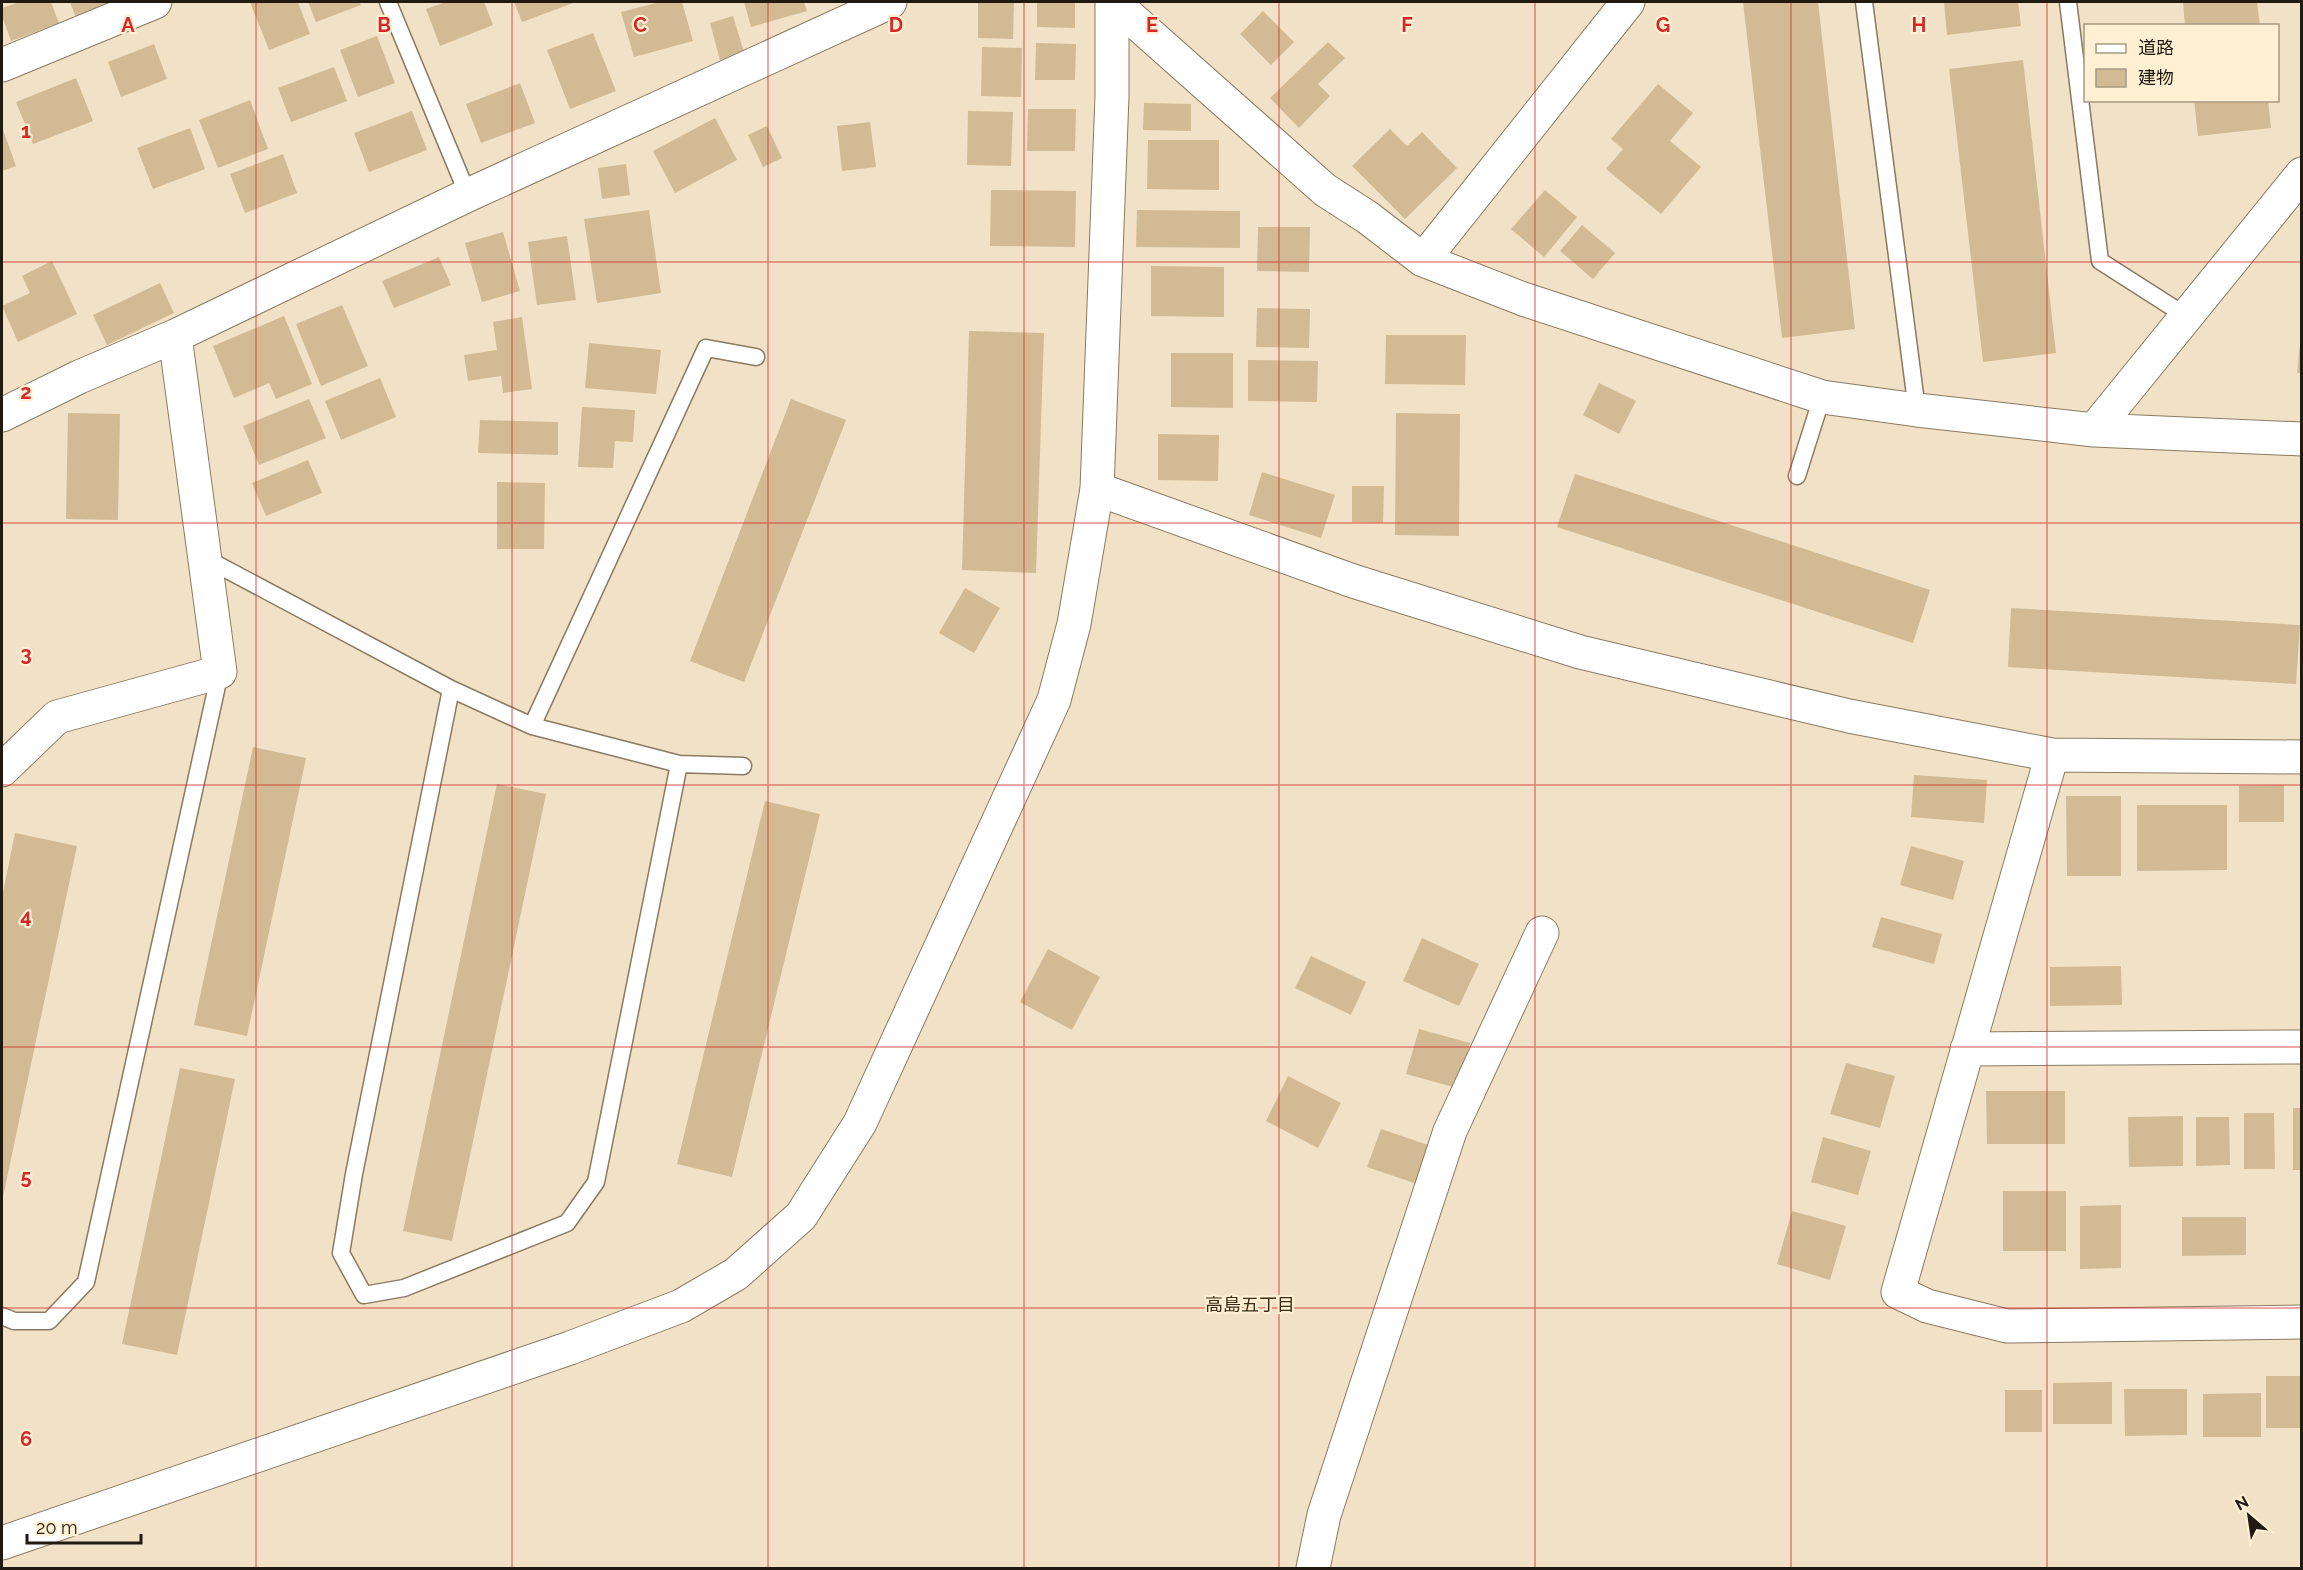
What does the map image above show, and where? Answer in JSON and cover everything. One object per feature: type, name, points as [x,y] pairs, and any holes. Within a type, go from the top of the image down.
[{"type":"street","points":[[2,65],[155,2]]},
{"type":"street","points":[[2,415],[79,377],[175,336],[468,195],[890,2]]},
{"type":"street","points":[[1112,2],[1324,190],[1367,217],[1423,260],[1523,299],[1822,397],[2094,430],[2301,439]]},
{"type":"street","points":[[2,1543],[570,1348],[681,1306],[736,1274],[801,1216],[860,1123],[1054,700],[1074,624],[1097,489],[1112,96],[1112,2]]},
{"type":"street","points":[[1423,260],[1628,2]]},
{"type":"street","points":[[2094,430],[2301,174]]},
{"type":"street","points":[[2,770],[57,717],[220,672],[175,336]]},
{"type":"street","points":[[1097,489],[1353,581],[1580,652],[1849,716],[2052,755],[2301,757]]},
{"type":"street","points":[[2052,755],[1898,1293],[1927,1306],[2007,1326],[2301,1322]]},
{"type":"street","points":[[1313,1569],[1324,1515],[1450,1131],[1542,933]]},
{"type":"street","points":[[1967,1049],[2301,1047]]},
{"type":"lane","points":[[388,2],[468,195]]},
{"type":"lane","points":[[1864,2],[1917,410]]},
{"type":"lane","points":[[2068,2],[2100,261],[2186,316]]},
{"type":"lane","points":[[532,726],[706,348],[756,357]]},
{"type":"lane","points":[[1797,476],[1822,397]]},
{"type":"lane","points":[[204,558],[451,689],[532,726],[679,764],[743,766]]},
{"type":"lane","points":[[2,1316],[14,1321],[49,1321],[86,1282],[220,672]]},
{"type":"lane","points":[[451,689],[354,1174],[341,1253],[364,1295],[404,1288],[567,1223],[596,1182],[679,764]]},
{"type":"building","points":[[20,2],[51,2],[59,23],[11,41],[2,16],[2,8]]},
{"type":"building","points":[[70,2],[134,2],[78,23]]},
{"type":"building","points":[[250,2],[298,2],[310,34],[269,50]]},
{"type":"building","points":[[308,2],[359,2],[361,5],[316,22]]},
{"type":"building","points":[[446,2],[484,2],[493,25],[440,46],[426,9]]},
{"type":"building","points":[[514,2],[576,2],[522,22]]},
{"type":"building","points":[[660,2],[682,2],[693,41],[634,57],[621,12]]},
{"type":"building","points":[[744,2],[804,2],[807,11],[751,27]]},
{"type":"building","points":[[978,2],[1014,2],[1013,39],[978,38]]},
{"type":"building","points":[[1037,2],[1075,2],[1075,28],[1037,27]]},
{"type":"building","points":[[1743,2],[1818,2],[1855,329],[1782,338]]},
{"type":"building","points":[[1944,2],[2018,2],[2021,26],[1947,35]]},
{"type":"building","points":[[2183,2],[2257,2],[2260,24],[2185,24]]},
{"type":"building","points":[[1263,11],[1294,42],[1271,65],[1240,34]]},
{"type":"building","points":[[733,16],[744,52],[720,60],[710,23]]},
{"type":"building","points":[[593,33],[616,91],[570,109],[547,50]]},
{"type":"building","points":[[377,36],[395,83],[358,97],[340,50]]},
{"type":"building","points":[[1328,42],[1345,58],[1318,84],[1330,96],[1299,128],[1270,98]]},
{"type":"building","points":[[1036,43],[1076,44],[1075,80],[1035,80]]},
{"type":"building","points":[[154,44],[167,79],[121,97],[108,62]]},
{"type":"building","points":[[982,47],[1022,48],[1021,97],[981,96]]},
{"type":"building","points":[[2023,60],[2056,353],[1983,362],[1949,69]]},
{"type":"building","points":[[334,67],[347,101],[291,122],[278,88]]},
{"type":"building","points":[[76,78],[93,121],[33,144],[16,102]]},
{"type":"building","points":[[520,83],[535,123],[481,143],[466,104]]},
{"type":"building","points":[[1658,84],[1693,113],[1670,141],[1701,167],[1661,214],[1606,169],[1623,149],[1611,139]]},
{"type":"building","points":[[250,100],[268,149],[218,168],[199,120]]},
{"type":"building","points":[[2194,102],[2268,102],[2271,128],[2198,136]]},
{"type":"building","points":[[1144,103],[1191,104],[1191,131],[1143,130]]},
{"type":"building","points":[[1028,109],[1076,109],[1075,151],[1027,151]]},
{"type":"building","points":[[412,111],[427,150],[369,172],[354,133]]},
{"type":"building","points":[[968,111],[1013,112],[1011,166],[967,165]]},
{"type":"building","points":[[715,118],[737,160],[675,193],[653,151]]},
{"type":"building","points":[[870,122],[876,167],[842,171],[837,126]]},
{"type":"building","points":[[767,126],[782,158],[763,167],[748,135]]},
{"type":"building","points":[[2,127],[16,166],[2,171]]},
{"type":"building","points":[[190,128],[205,169],[153,189],[137,148]]},
{"type":"building","points":[[1390,129],[1407,146],[1422,132],[1457,168],[1405,219],[1352,166]]},
{"type":"building","points":[[1148,140],[1219,140],[1219,190],[1147,189]]},
{"type":"building","points":[[283,154],[297,193],[245,213],[230,174]]},
{"type":"building","points":[[626,164],[630,195],[602,199],[598,168]]},
{"type":"building","points":[[991,190],[1076,191],[1075,247],[990,246]]},
{"type":"building","points":[[1545,190],[1577,217],[1544,257],[1511,229]]},
{"type":"building","points":[[649,210],[661,293],[597,303],[584,219]]},
{"type":"building","points":[[1137,210],[1240,211],[1240,248],[1136,247]]},
{"type":"building","points":[[1582,225],[1615,253],[1593,279],[1560,251]]},
{"type":"building","points":[[1258,227],[1310,227],[1309,272],[1257,271]]},
{"type":"building","points":[[503,232],[520,291],[482,302],[465,243]]},
{"type":"building","points":[[567,236],[576,300],[537,305],[528,242]]},
{"type":"building","points":[[439,257],[451,285],[394,308],[382,281]]},
{"type":"building","points":[[52,261],[77,314],[18,342],[2,306],[30,293],[22,276]]},
{"type":"building","points":[[1151,266],[1224,267],[1224,317],[1151,316]]},
{"type":"building","points":[[160,283],[174,313],[107,345],[93,315]]},
{"type":"building","points":[[342,305],[368,366],[321,386],[296,324]]},
{"type":"building","points":[[1257,308],[1310,309],[1309,348],[1256,347]]},
{"type":"building","points":[[284,316],[312,384],[276,399],[269,383],[234,398],[213,346]]},
{"type":"building","points":[[522,317],[532,389],[503,393],[501,376],[468,381],[464,355],[497,350],[493,322]]},
{"type":"building","points":[[969,331],[1044,333],[1036,573],[962,570]]},
{"type":"building","points":[[1386,335],[1466,335],[1465,385],[1385,384]]},
{"type":"building","points":[[589,343],[661,350],[656,394],[585,388]]},
{"type":"building","points":[[2300,344],[2302,344],[2302,373],[2297,373]]},
{"type":"building","points":[[1171,353],[1233,353],[1233,408],[1171,407]]},
{"type":"building","points":[[1248,360],[1318,361],[1317,402],[1248,401]]},
{"type":"building","points":[[380,378],[396,417],[341,440],[325,401]]},
{"type":"building","points":[[1599,383],[1636,401],[1619,434],[1583,415]]},
{"type":"building","points":[[309,399],[326,438],[259,465],[243,426]]},
{"type":"building","points":[[791,399],[846,420],[744,682],[690,661]]},
{"type":"building","points":[[582,407],[635,410],[633,442],[615,441],[613,468],[578,467]]},
{"type":"building","points":[[68,413],[120,414],[118,520],[66,519]]},
{"type":"building","points":[[1396,413],[1460,414],[1459,536],[1395,535]]},
{"type":"building","points":[[480,420],[558,422],[558,455],[478,453]]},
{"type":"building","points":[[1158,434],[1219,435],[1218,481],[1158,480]]},
{"type":"building","points":[[308,460],[322,493],[266,516],[252,483]]},
{"type":"building","points":[[1262,472],[1335,495],[1321,538],[1249,515]]},
{"type":"building","points":[[1575,474],[1930,590],[1913,643],[1557,527]]},
{"type":"building","points":[[497,482],[545,483],[544,549],[497,549]]},
{"type":"building","points":[[1352,486],[1384,486],[1383,523],[1352,522]]},
{"type":"building","points":[[965,588],[1000,608],[974,653],[939,633]]},
{"type":"building","points":[[2011,608],[2300,625],[2296,684],[2008,667]]},
{"type":"building","points":[[253,747],[306,758],[247,1036],[194,1025]]},
{"type":"building","points":[[1914,775],[1987,780],[1984,823],[1911,817]]},
{"type":"building","points":[[497,784],[546,794],[452,1241],[403,1231]]},
{"type":"building","points":[[2284,785],[2284,822],[2239,822],[2239,786]]},
{"type":"building","points":[[2066,796],[2121,796],[2121,876],[2067,876]]},
{"type":"building","points":[[765,801],[820,814],[732,1177],[677,1164]]},
{"type":"building","points":[[2137,805],[2227,805],[2227,870],[2137,871]]},
{"type":"building","points":[[15,833],[77,846],[3,1197],[2,897]]},
{"type":"building","points":[[1911,846],[1964,861],[1953,900],[1900,885]]},
{"type":"building","points":[[1881,917],[1942,934],[1934,964],[1872,947]]},
{"type":"building","points":[[1422,938],[1479,964],[1459,1006],[1403,981]]},
{"type":"building","points":[[1048,949],[1100,977],[1072,1030],[1020,1002]]},
{"type":"building","points":[[1311,956],[1366,982],[1351,1015],[1295,988]]},
{"type":"building","points":[[2121,966],[2122,1005],[2050,1006],[2050,967]]},
{"type":"building","points":[[1419,1029],[1470,1043],[1457,1088],[1406,1074]]},
{"type":"building","points":[[1846,1063],[1895,1076],[1880,1128],[1830,1114]]},
{"type":"building","points":[[180,1068],[235,1079],[177,1355],[122,1344]]},
{"type":"building","points":[[1288,1076],[1341,1103],[1318,1148],[1266,1121]]},
{"type":"building","points":[[1986,1091],[2065,1091],[2065,1144],[1987,1144]]},
{"type":"building","points":[[2293,1108],[2302,1108],[2302,1170],[2293,1170]]},
{"type":"building","points":[[2244,1113],[2274,1113],[2275,1169],[2244,1169]]},
{"type":"building","points":[[2183,1116],[2183,1166],[2129,1167],[2128,1117]]},
{"type":"building","points":[[2196,1117],[2229,1117],[2230,1165],[2196,1166]]},
{"type":"building","points":[[1381,1129],[1434,1147],[1420,1185],[1367,1167]]},
{"type":"building","points":[[1823,1137],[1871,1151],[1858,1195],[1811,1182]]},
{"type":"building","points":[[2003,1191],[2066,1191],[2066,1251],[2003,1251]]},
{"type":"building","points":[[2121,1205],[2121,1268],[2080,1269],[2080,1206]]},
{"type":"building","points":[[1792,1211],[1846,1226],[1830,1280],[1777,1264]]},
{"type":"building","points":[[2182,1217],[2246,1217],[2246,1255],[2182,1256]]},
{"type":"building","points":[[2266,1376],[2302,1376],[2302,1428],[2266,1428]]},
{"type":"building","points":[[2112,1382],[2112,1424],[2053,1424],[2053,1383]]},
{"type":"building","points":[[2124,1389],[2187,1389],[2187,1435],[2125,1436]]},
{"type":"building","points":[[2005,1390],[2042,1390],[2042,1432],[2005,1432]]},
{"type":"building","points":[[2261,1393],[2261,1437],[2203,1437],[2203,1394]]},
{"type":"district","name":"高島五丁目","points":[[1250,1305]]}]
